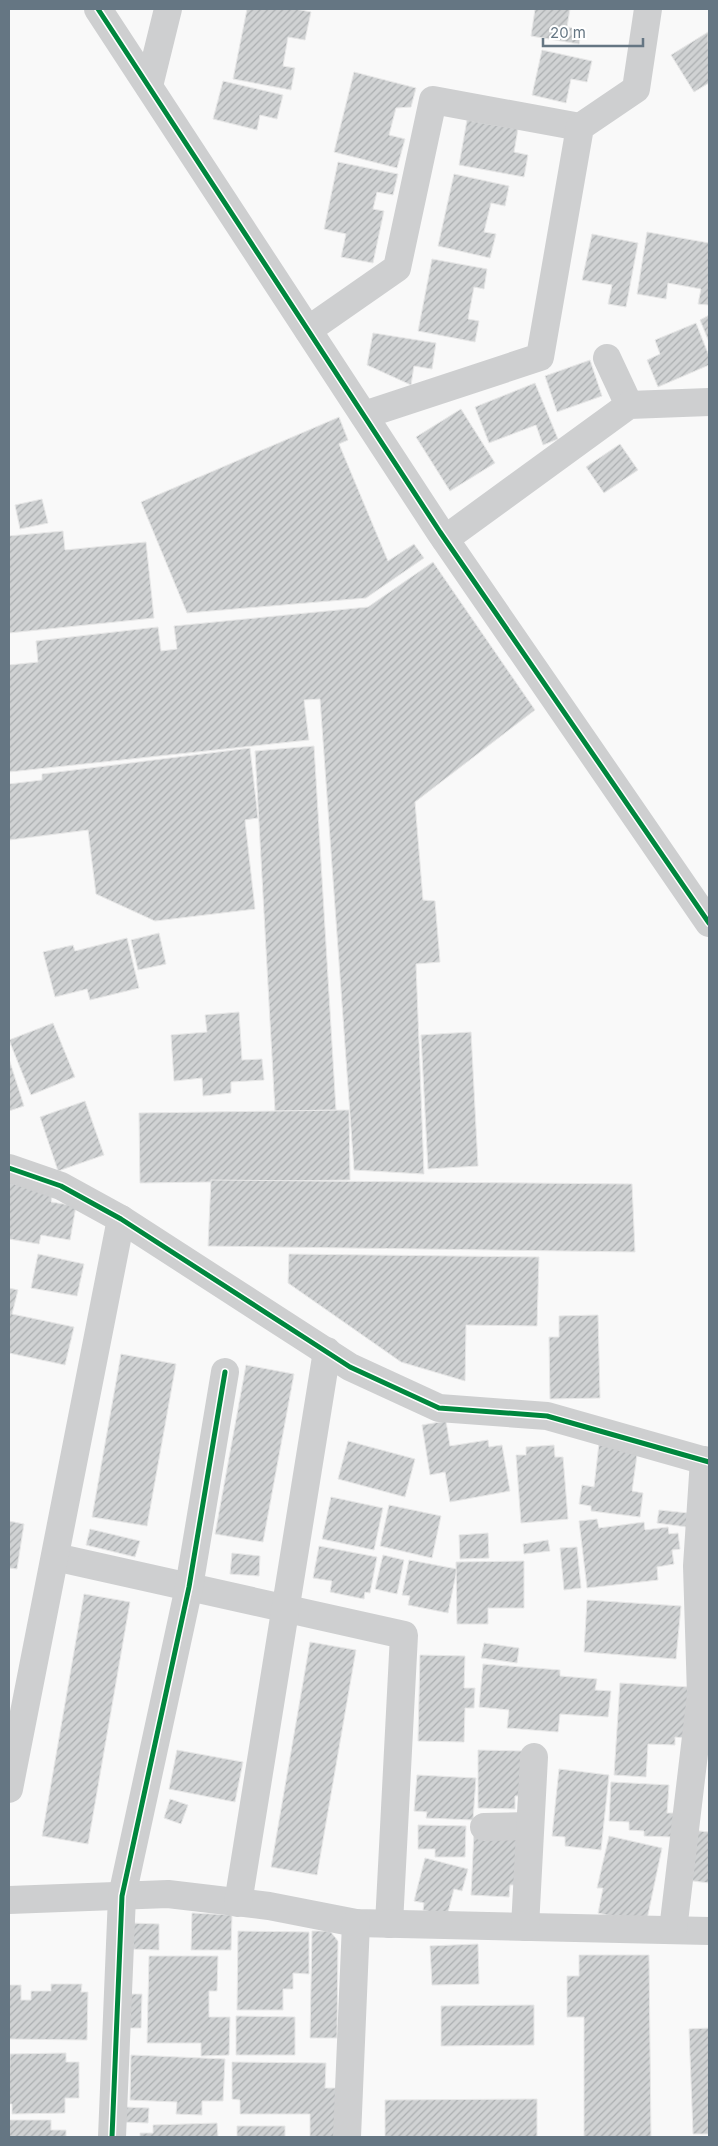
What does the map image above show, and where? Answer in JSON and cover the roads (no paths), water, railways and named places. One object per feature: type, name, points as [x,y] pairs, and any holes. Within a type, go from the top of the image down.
[{"type":"street","points":[[98,9],[445,539],[709,923]]},
{"type":"street","points":[[149,86],[168,9]]},
{"type":"street","points":[[308,330],[397,268],[433,100],[580,127],[636,89],[648,9]]},
{"type":"street","points":[[364,416],[540,357],[580,127]]},
{"type":"street","points":[[607,358],[630,405]]},
{"type":"street","points":[[445,539],[630,405],[709,402]]},
{"type":"street","points":[[9,1168],[62,1186],[121,1219],[350,1367],[440,1408],[547,1416],[707,1461],[697,1566],[701,1694],[673,1930]]},
{"type":"street","points":[[9,1789],[121,1219]]},
{"type":"street","points":[[238,1903],[326,1351]]},
{"type":"street","points":[[112,2137],[122,1896],[189,1587],[225,1372]]},
{"type":"street","points":[[55,1557],[404,1635],[389,1924]]},
{"type":"street","points":[[525,1927],[534,1757]]},
{"type":"street","points":[[484,1827],[530,1826]]},
{"type":"street","points":[[9,1900],[168,1894],[269,1906],[356,1923],[709,1931]]},
{"type":"street","points":[[347,2137],[356,1923]]}]
